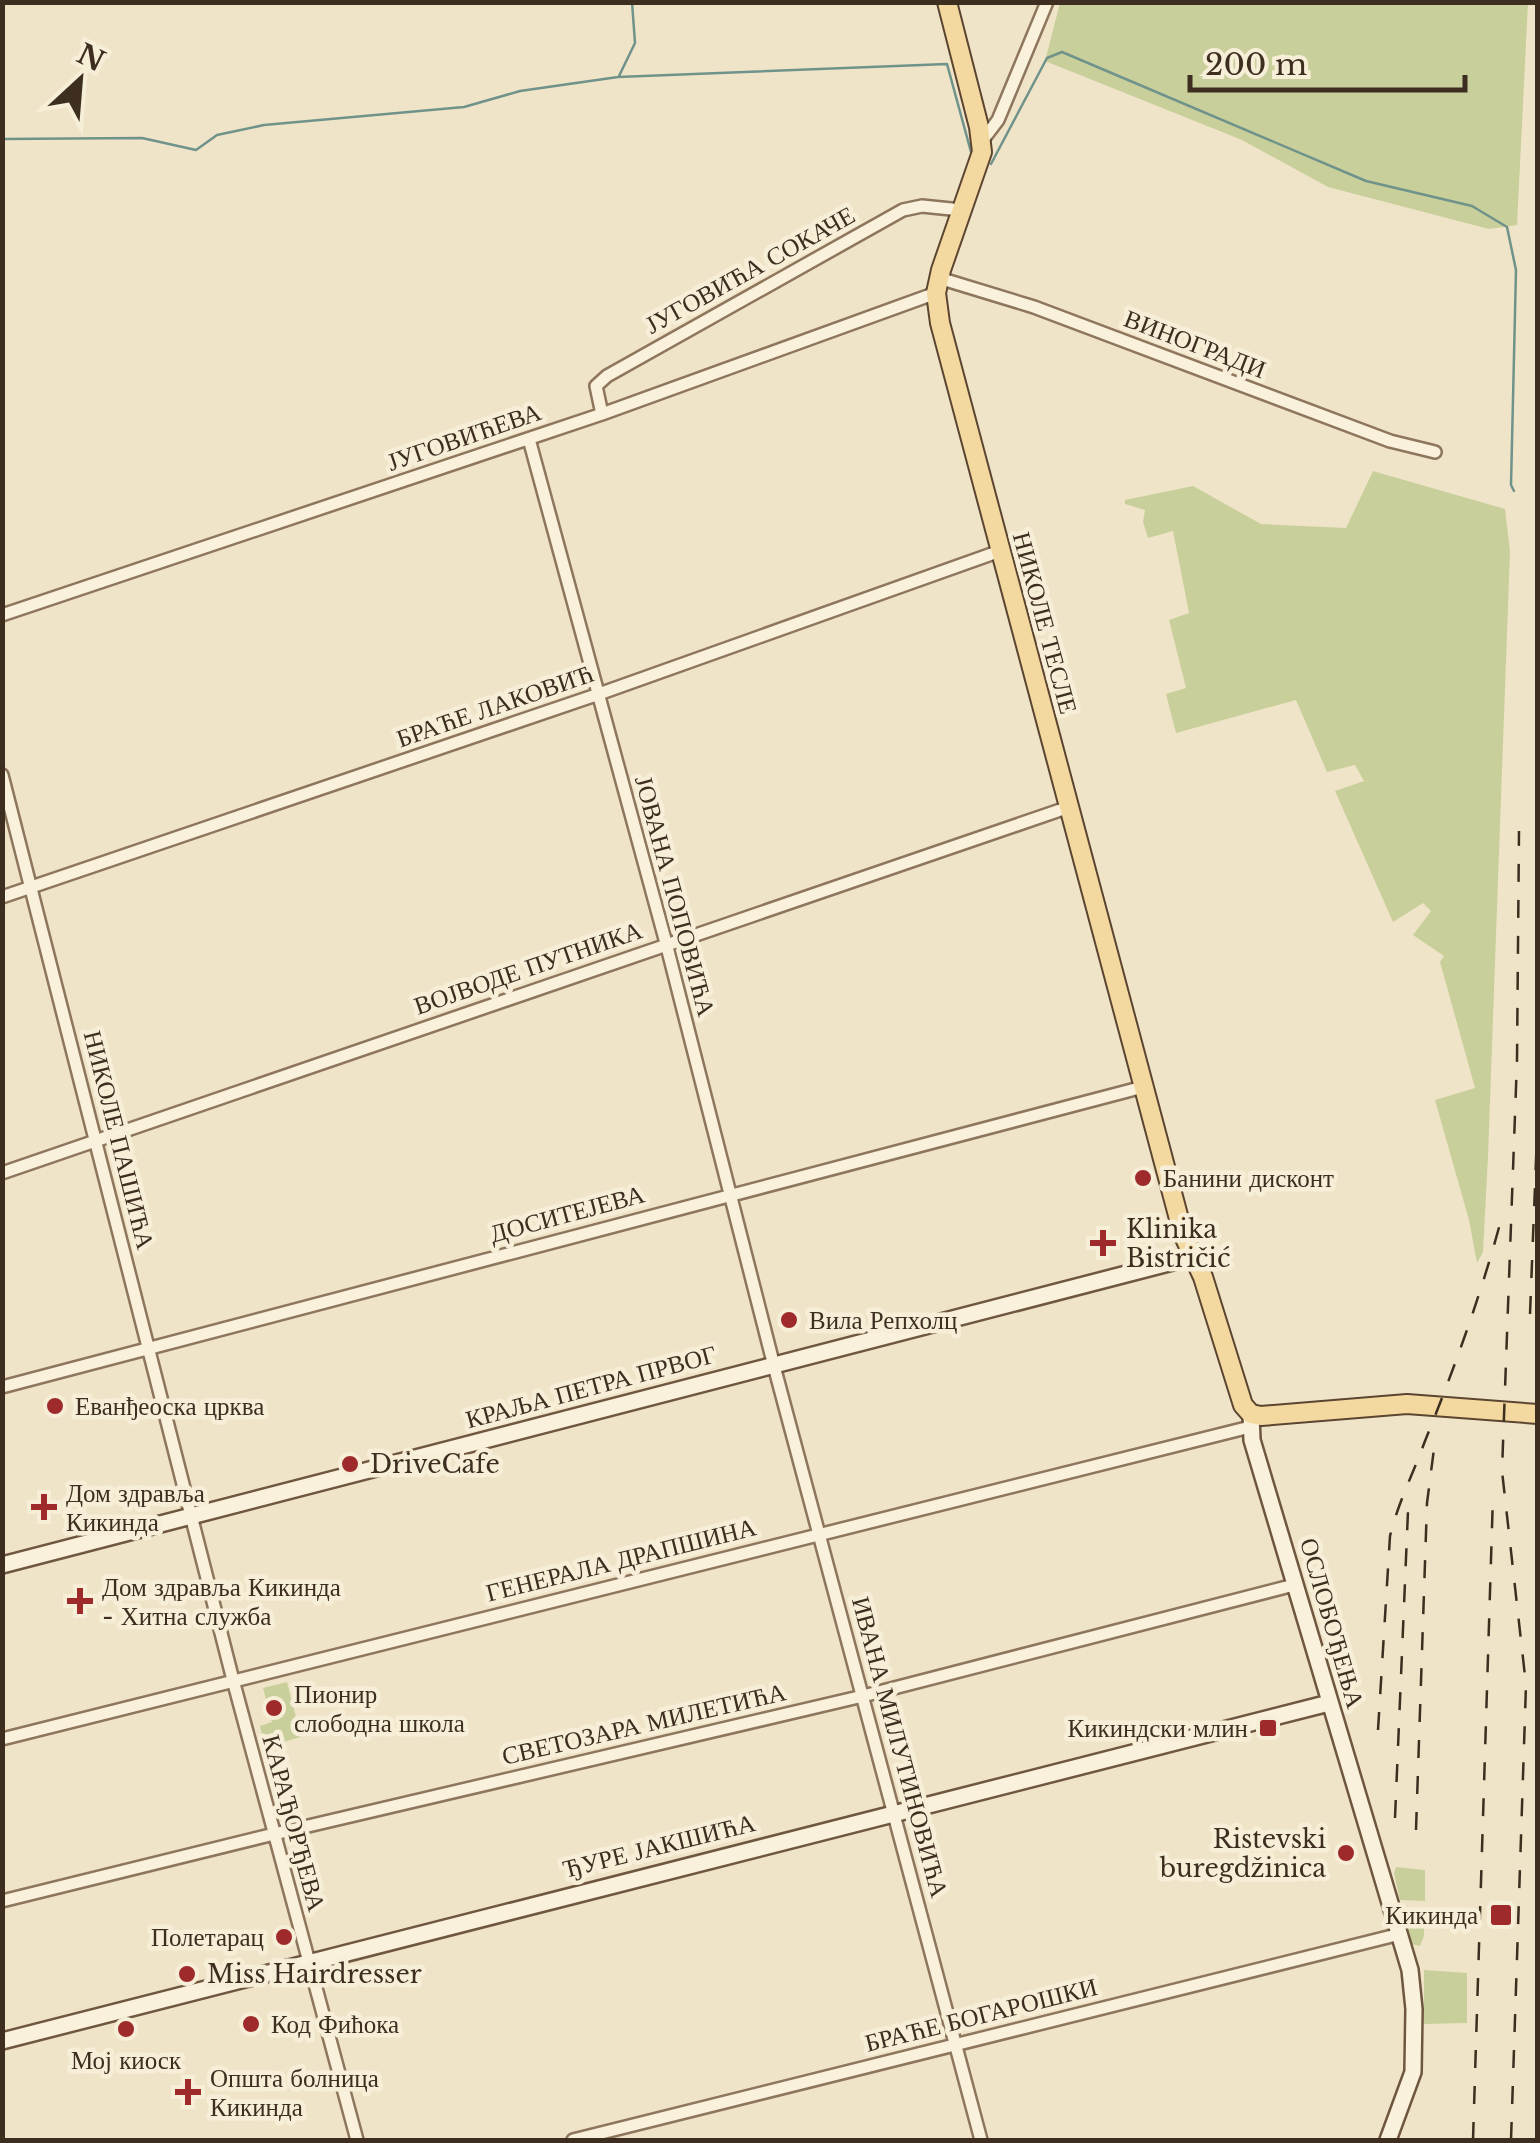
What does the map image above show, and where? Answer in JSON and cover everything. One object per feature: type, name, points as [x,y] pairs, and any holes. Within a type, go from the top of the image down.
[{"type":"main road","name":"НИКОЛЕ ТЕСЛЕ","points":[[947,2],[982,141],[981,160],[938,286],[940,323],[1143,1087],[1192,1257]]},
{"type":"main road","name":"КРАЉА ПЕТРА ПРВОГ","points":[[2,1566],[1192,1257]]},
{"type":"main road","name":"ОСЛОБОЂЕЊА","points":[[1192,1257],[1203,1277],[1251,1420],[1294,1585],[1410,1970],[1414,2072],[1388,2140]]},
{"type":"main road","points":[[1251,1420],[1407,1404],[1538,1414]]},
{"type":"main road","name":"ЂУРЕ ЈАКШИЋА","points":[[2,2042],[1328,1702]]},
{"type":"street","points":[[982,141],[994,127],[1047,2]]},
{"type":"street","name":"ЈУГОВИЋА СОКАЧЕ","points":[[602,414],[595,391],[600,380],[903,210],[922,206],[961,210]]},
{"type":"street","name":"ЈУГОВИЋЕВА","points":[[2,615],[602,414],[938,286]]},
{"type":"street","name":"ВИНОГРАДИ","points":[[938,286],[1034,307],[1390,441],[1436,452]]},
{"type":"street","name":"ЈОВАНА ПОПОВИЋА","points":[[529,439],[666,943],[774,1366]]},
{"type":"street","name":"БРАЋЕ ЛАКОВИЋ","points":[[2,897],[596,695],[1000,551]]},
{"type":"street","name":"НИКОЛЕ ПАШИЋА","points":[[2,775],[190,1516]]},
{"type":"street","name":"ВОЈВОДЕ ПУТНИКА","points":[[2,1173],[1069,807]]},
{"type":"street","name":"ДОСИТЕЈЕВА","points":[[2,1386],[1143,1087]]},
{"type":"street","name":"ИВАНА МИЛУТИНОВИЋА","points":[[774,1366],[981,2140]]},
{"type":"street","name":"ГЕНЕРАЛА ДРАПШИНА","points":[[2,1739],[1251,1420]]},
{"type":"street","name":"КАРАЂОРЂЕВА","points":[[190,1516],[358,2140]]},
{"type":"street","name":"СВЕТОЗАРА МИЛЕТИЋА","points":[[2,1902],[864,1696],[1294,1585]]},
{"type":"street","name":"БРАЋЕ БОГАРОШКИ","points":[[573,2140],[1400,1934]]},
{"type":"green space","points":[[1060,3],[1528,3],[1517,225],[1489,229],[1328,187],[1242,140],[1045,61]]},
{"type":"green space","points":[[1373,471],[1505,509],[1510,551],[1488,1156],[1483,1252],[1477,1263],[1435,1100],[1475,1088],[1440,962],[1444,956],[1413,935],[1431,911],[1423,903],[1393,922],[1335,791],[1364,781],[1355,765],[1327,772],[1296,700],[1176,733],[1166,694],[1186,688],[1169,620],[1189,613],[1173,531],[1148,538],[1143,522],[1145,510],[1125,504],[1125,500],[1193,486],[1261,524],[1346,528]]},
{"type":"green space","name":"Пионир слободна школа","points":[[287,1682],[301,1737],[265,1747],[260,1726],[272,1722],[263,1688]]},
{"type":"green space","points":[[1396,1867],[1425,1870],[1425,1901],[1400,1900]]},
{"type":"green space","points":[[1401,1909],[1424,1910],[1420,1946],[1411,1944]]},
{"type":"green space","points":[[1424,1970],[1467,1973],[1467,2023],[1424,2024]]},
{"type":"waterway","points":[[619,76],[635,43],[632,2]]},
{"type":"waterway","points":[[991,164],[1047,58],[1062,52],[1366,181],[1472,206],[1507,227],[1516,270],[1511,485],[1514,491]]},
{"type":"waterway","points":[[2,139],[142,138],[196,150],[217,135],[264,125],[464,107],[520,91],[618,77],[947,64],[971,152]]},
{"type":"railway","points":[[1511,2140],[1526,1685],[1502,1471],[1517,1060],[1519,831]]},
{"type":"railway","points":[[1530,1314],[1538,1109]]},
{"type":"railway","points":[[1378,1730],[1390,1536],[1466,1332],[1501,1220]]},
{"type":"railway","points":[[1416,1830],[1427,1503],[1435,1441]]},
{"type":"railway","points":[[1473,2140],[1493,1495]]},
{"type":"railway","points":[[1395,1818],[1408,1511]]},
{"type":"place","name":"Банини дисконт","points":[[1143,1178]]},
{"type":"place","name":"Klinika Bistričić","points":[[1103,1243]]},
{"type":"place","name":"Вила Репхолц","points":[[789,1320]]},
{"type":"place","name":"Еванђеоска црква","points":[[55,1406]]},
{"type":"place","name":"DriveCafe","points":[[350,1464]]},
{"type":"place","name":"Дом здравља Кикинда","points":[[44,1507]]},
{"type":"place","name":"Дом здравља Кикинда - Хитна служба","points":[[80,1601]]},
{"type":"place","name":"Пионир слободна школа","points":[[274,1708]]},
{"type":"place","name":"Кикиндски млин","points":[[1268,1728]]},
{"type":"place","name":"Ristevski buregdžinica","points":[[1346,1853]]},
{"type":"place","name":"Кикинда","points":[[1501,1915]]},
{"type":"place","name":"Полетарац","points":[[284,1937]]},
{"type":"place","name":"Miss Hairdresser","points":[[187,1974]]},
{"type":"place","name":"Код Фићока","points":[[251,2024]]},
{"type":"place","name":"Мој киоск","points":[[126,2029]]},
{"type":"place","name":"Општа болница Кикинда","points":[[188,2092]]}]
